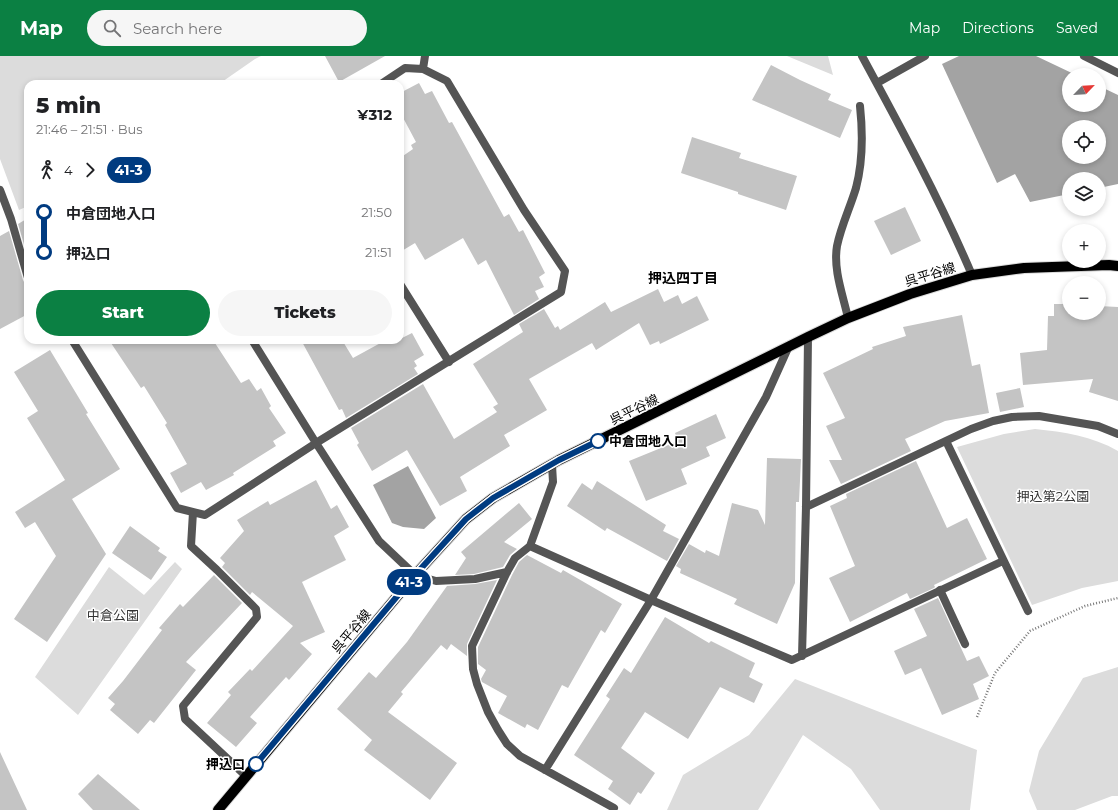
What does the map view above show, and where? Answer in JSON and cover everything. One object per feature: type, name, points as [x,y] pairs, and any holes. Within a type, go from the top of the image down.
[{"type":"main road","name":"呉平谷線","points":[[218,810],[415,575],[471,515],[493,498],[552,464],[808,337],[848,318],[910,294],[972,275],[1024,268],[1118,266]]},
{"type":"street","points":[[423,69],[425,56]]},
{"type":"street","points":[[862,56],[927,179],[958,241],[972,275]]},
{"type":"street","points":[[877,83],[925,56]]},
{"type":"street","points":[[1084,56],[1118,73]]},
{"type":"street","points":[[74,344],[177,508],[205,515],[316,443],[560,292],[565,271],[524,210],[447,81],[423,69],[405,68],[387,80]]},
{"type":"street","points":[[848,318],[838,280],[837,247],[856,189],[861,167],[862,130],[860,106]]},
{"type":"street","points":[[0,190],[11,219],[24,264]]},
{"type":"street","points":[[404,290],[449,362]]},
{"type":"street","points":[[802,656],[808,337]]},
{"type":"street","points":[[254,344],[379,540],[415,575],[436,581],[475,579],[507,572]]},
{"type":"street","points":[[544,770],[651,600],[766,397],[788,348]]},
{"type":"street","points":[[806,507],[971,429],[993,421],[1012,417],[1039,416],[1098,426],[1118,434]]},
{"type":"street","points":[[946,441],[1028,611]]},
{"type":"street","points":[[552,464],[553,482],[530,546],[515,558],[472,646],[473,669],[488,712],[507,744],[520,756],[614,808]]},
{"type":"street","points":[[193,512],[191,546],[256,609],[258,618],[183,706],[185,720],[246,776]]},
{"type":"street","points":[[530,546],[651,600],[792,660],[1003,561]]},
{"type":"street","points":[[940,590],[965,644]]},
{"type":"path","points":[[977,717],[995,673],[1030,631],[1085,606],[1118,598]]},
{"type":"green space","points":[[0,56],[261,56],[225,80],[24,80],[24,208],[19,210],[0,159]]},
{"type":"green space","points":[[787,56],[828,56],[833,75]]},
{"type":"green space","name":"押込第2公園","points":[[1035,429],[1067,433],[1088,438],[1118,451],[1118,581],[1082,588],[1032,605],[957,447],[1004,434]]},
{"type":"green space","name":"中倉公園","points":[[175,562],[182,569],[78,715],[35,677],[109,567],[144,595]]},
{"type":"green space","points":[[1118,667],[1118,796],[1112,796],[1075,810],[1037,810],[1029,791],[1039,751],[1083,678]]},
{"type":"green space","points":[[795,679],[977,750],[970,810],[880,810],[851,769],[803,735],[758,810],[667,810],[683,775],[749,735]]},
{"type":"shaded area","points":[[959,56],[1036,56],[1062,68],[1062,112],[1106,112],[1106,89],[1118,95],[1118,184],[1106,187],[1106,172],[1062,172],[1062,195],[1030,202],[1015,174],[997,183],[942,64]]},
{"type":"shaded area","points":[[408,466],[436,518],[424,529],[403,527],[392,523],[373,485]]},
{"type":"building","points":[[325,56],[385,56],[343,80],[338,80]]},
{"type":"building","points":[[771,65],[831,94],[828,100],[852,110],[840,138],[752,100]]},
{"type":"building","points":[[419,83],[425,94],[432,91],[449,123],[452,122],[504,217],[509,214],[519,232],[523,230],[545,273],[539,277],[544,287],[535,291],[539,299],[514,315],[486,260],[478,265],[463,238],[425,260],[415,243],[404,250],[404,155],[413,149],[411,145],[416,142],[404,120],[404,91]]},
{"type":"building","points":[[692,137],[741,153],[739,158],[797,176],[786,210],[681,173]]},
{"type":"building","points":[[905,207],[921,241],[891,255],[874,221]]},
{"type":"building","points":[[24,220],[24,244],[18,224]]},
{"type":"building","points":[[9,231],[24,282],[24,316],[0,329],[0,236]]},
{"type":"building","points":[[658,289],[664,302],[678,295],[682,304],[697,296],[709,320],[660,344],[659,341],[650,345],[639,323],[596,350],[592,343],[529,379],[547,410],[504,435],[510,446],[460,477],[467,491],[440,506],[407,450],[372,471],[357,445],[359,443],[351,428],[423,384],[454,439],[497,412],[493,407],[498,404],[473,364],[523,332],[519,324],[544,309],[555,328],[558,326],[560,330],[605,302],[611,312]]},
{"type":"building","points":[[1054,304],[1062,304],[1062,320],[1106,320],[1106,306],[1118,307],[1118,401],[1089,392],[1093,379],[1023,385],[1020,353],[1047,350],[1048,316],[1054,316]]},
{"type":"building","points":[[962,315],[972,366],[980,364],[989,413],[945,421],[905,439],[911,451],[841,484],[829,460],[842,460],[826,426],[845,418],[823,373],[873,349],[872,347],[906,336],[903,327]]},
{"type":"building","points":[[412,333],[424,355],[414,361],[417,366],[414,368],[418,374],[346,418],[342,409],[339,410],[303,344],[344,344],[353,358],[379,344],[404,344],[404,337]]},
{"type":"building","points":[[112,344],[216,344],[241,383],[249,379],[257,391],[261,388],[271,406],[269,408],[286,433],[273,441],[276,446],[233,473],[234,475],[206,490],[201,482],[181,493],[170,473],[187,464],[165,425],[167,423],[144,386],[141,388]]},
{"type":"building","points":[[50,350],[88,413],[86,414],[120,469],[72,499],[106,554],[47,642],[14,619],[56,556],[35,522],[25,528],[15,512],[65,480],[27,418],[38,411],[14,372]]},
{"type":"building","points":[[1020,388],[1024,407],[1000,412],[996,393]]},
{"type":"building","points":[[716,414],[726,438],[706,447],[710,456],[681,469],[687,484],[646,501],[629,461],[678,441],[675,433]]},
{"type":"building","points":[[767,458],[801,459],[799,502],[796,502],[795,583],[777,624],[734,604],[737,599],[680,573],[681,569],[676,566],[689,544],[705,553],[706,550],[719,556],[732,503],[758,510],[765,525]]},
{"type":"building","points":[[916,461],[947,528],[967,518],[987,559],[934,585],[934,588],[910,599],[907,593],[850,622],[829,578],[855,566],[830,506],[847,498],[846,494]]},
{"type":"building","points":[[316,480],[331,509],[337,505],[349,527],[334,536],[346,560],[302,582],[325,632],[300,643],[312,654],[289,680],[286,677],[250,717],[257,723],[236,747],[207,723],[231,695],[228,692],[250,669],[252,671],[293,626],[252,592],[250,595],[222,567],[225,563],[220,558],[244,531],[237,520],[268,501],[270,505]]},
{"type":"building","points":[[597,481],[666,525],[663,531],[679,539],[667,561],[607,528],[605,531],[567,506],[582,483],[592,490]]},
{"type":"building","points":[[519,503],[532,519],[504,542],[517,549],[510,555],[503,567],[474,574],[455,575],[466,558],[461,552]]},
{"type":"building","points":[[130,526],[160,548],[158,551],[167,557],[151,580],[112,553]]},
{"type":"building","points":[[527,555],[561,573],[563,570],[622,604],[605,633],[601,630],[568,688],[562,685],[538,730],[527,724],[525,728],[498,713],[507,696],[482,682],[481,679],[486,670],[478,664],[478,647],[512,575],[519,562]]},
{"type":"building","points":[[214,575],[242,603],[186,662],[196,670],[154,723],[150,720],[138,734],[110,710],[115,704],[108,698],[162,630],[159,628],[180,604],[183,607]]},
{"type":"building","points":[[497,580],[467,644],[467,656],[451,644],[447,650],[441,645],[401,692],[403,694],[388,712],[457,763],[430,800],[364,750],[372,740],[337,709],[369,672],[376,678],[407,642],[447,586],[475,584]]},
{"type":"building","points":[[938,598],[967,661],[979,656],[989,676],[973,684],[979,699],[942,715],[921,668],[905,675],[894,651],[927,636],[914,609]]},
{"type":"building","points":[[665,617],[709,643],[711,641],[755,663],[749,677],[763,684],[754,703],[720,687],[688,739],[645,712],[621,748],[655,773],[641,794],[638,792],[630,805],[608,789],[613,781],[574,755],[610,699],[606,696],[624,668],[631,673]]},
{"type":"building","points":[[0,752],[27,810],[0,810]]},
{"type":"building","points":[[98,774],[140,810],[93,810],[78,794]]},
{"type":"bus line","name":"41-3","points":[[256,764],[415,575],[466,519],[493,498],[559,460],[598,441]]},
{"type":"place","name":"中倉団地入口","points":[[598,441]]},
{"type":"place","name":"押込口","points":[[256,764]]},
{"type":"district","name":"押込四丁目","points":[[683,278]]}]
